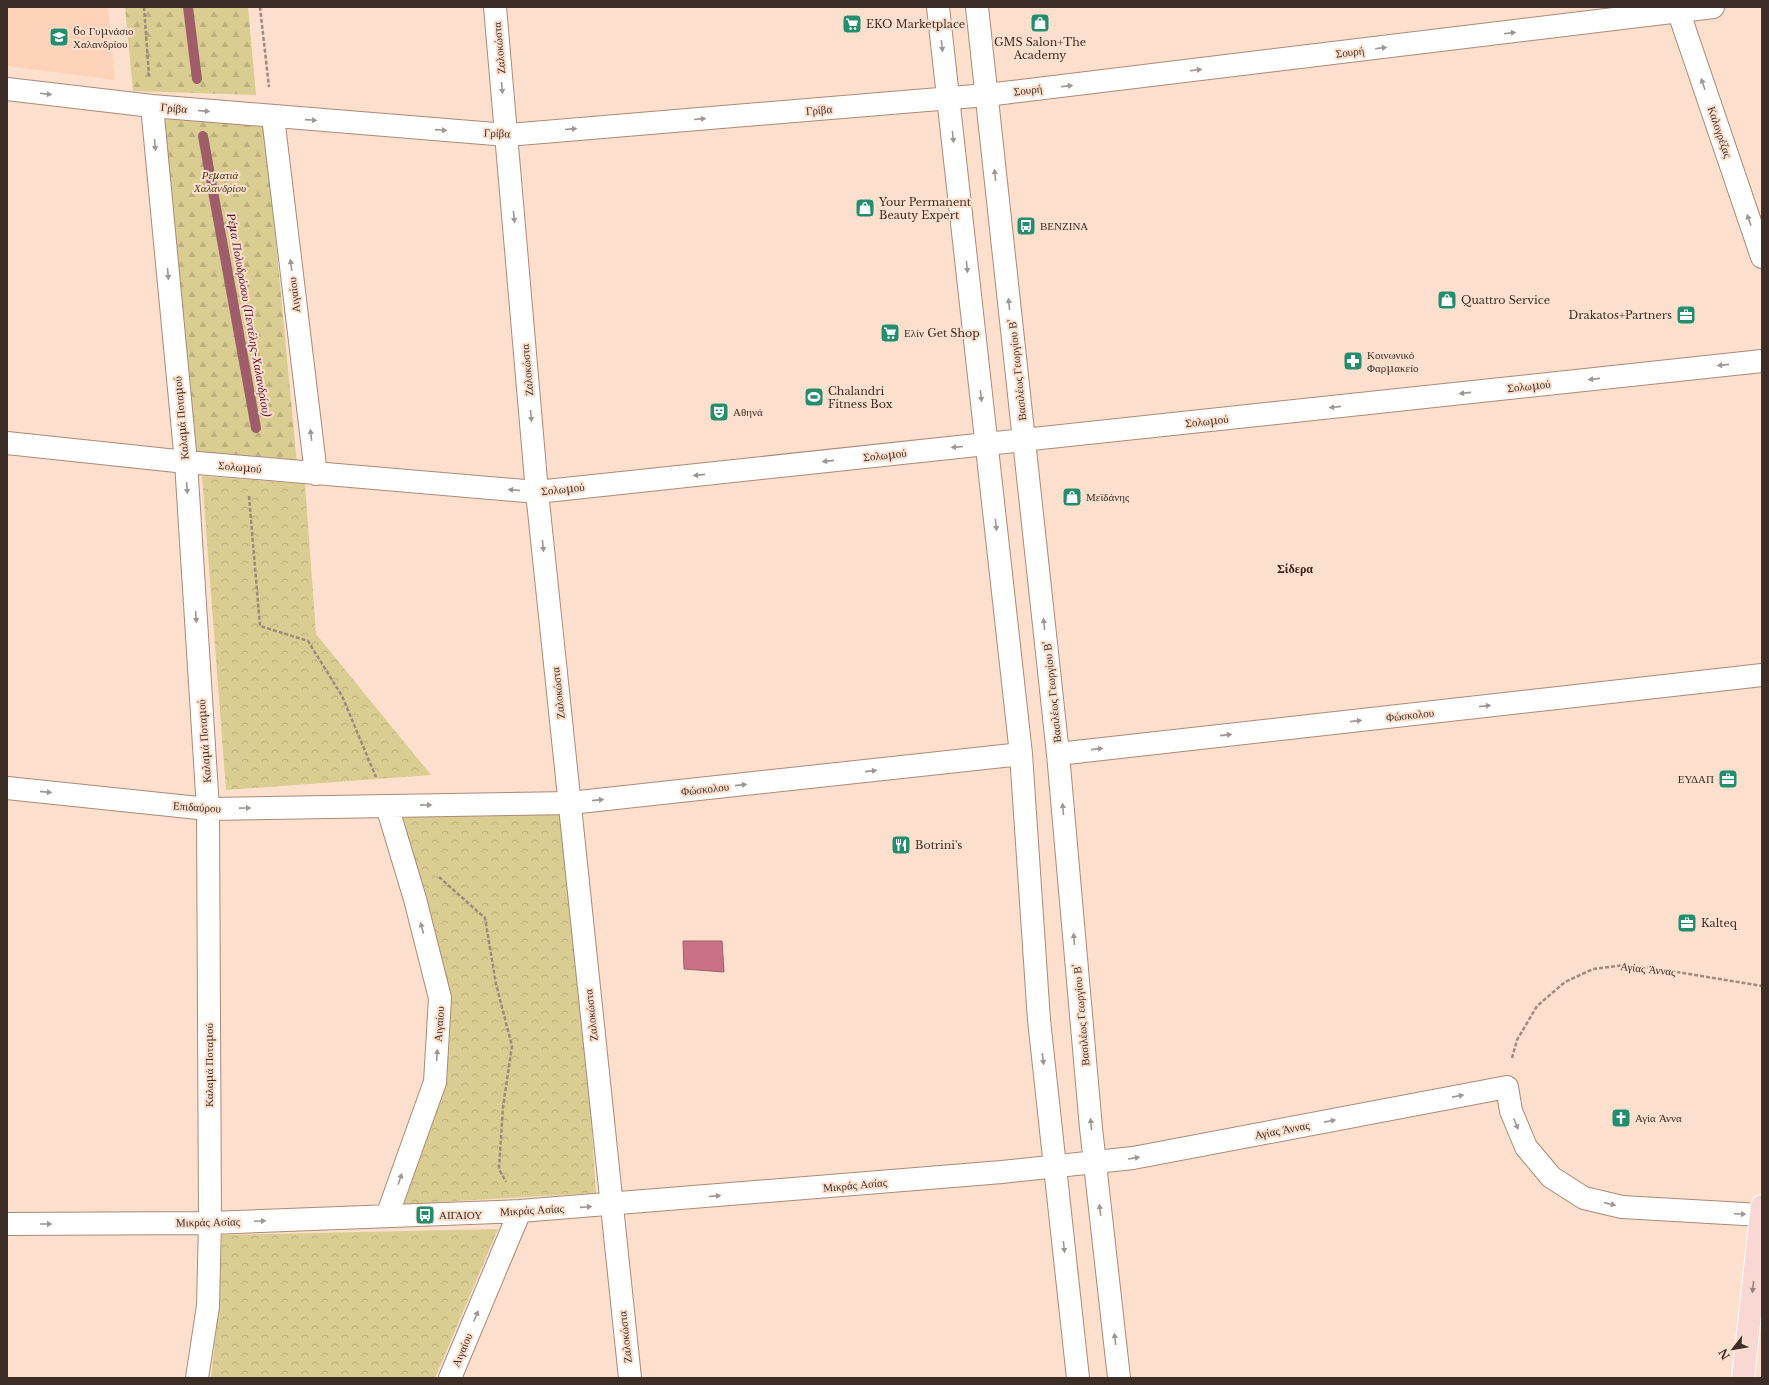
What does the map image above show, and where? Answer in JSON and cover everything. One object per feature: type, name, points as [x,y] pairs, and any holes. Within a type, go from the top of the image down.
[{"type":"main road","points":[[1744,1378],[1762,1211]]},
{"type":"street","name":"Ζαλοκώστα","points":[[495,7],[537,492],[630,1378]]},
{"type":"street","points":[[938,7],[1021,754],[1039,1020],[1078,1378]]},
{"type":"street","name":"Βασιλέως Γεωργίου Β'","points":[[977,7],[1058,754],[1095,1163],[1119,1378]]},
{"type":"street","name":"Σουρή","points":[[986,95],[1678,9],[1714,7]]},
{"type":"street","name":"Καλογρέζας","points":[[1678,9],[1762,257]]},
{"type":"street","name":"Γρίβα","points":[[7,89],[152,106],[507,135],[986,95]]},
{"type":"street","name":"Καλαμά Ποταμού","points":[[152,106],[186,462],[208,809],[210,1223],[208,1306],[197,1378]]},
{"type":"street","name":"Αιγαίου","points":[[272,117],[316,474]]},
{"type":"street","name":"Σολωμού","points":[[7,443],[247,468],[537,492],[1762,361]]},
{"type":"street","name":"Φώσκολου","points":[[1058,754],[1762,675]]},
{"type":"street","name":"Φώσκολου","points":[[388,806],[570,803],[1021,754]]},
{"type":"street","name":"Επιδαύρου","points":[[7,788],[208,809],[388,806]]},
{"type":"street","name":"Αιγαίου","points":[[387,1216],[435,1082],[440,998],[415,899],[388,806]]},
{"type":"street","points":[[1507,1087],[1511,1111],[1526,1147],[1551,1178],[1584,1198],[1622,1206],[1762,1211]]},
{"type":"street","name":"Αγίας Άννας","points":[[1056,1167],[1133,1158],[1507,1087]]},
{"type":"street","name":"Μικράς Ασίας","points":[[7,1224],[210,1223],[520,1211],[611,1205],[1056,1167]]},
{"type":"street","name":"Αιγαίου","points":[[450,1378],[520,1211]]},
{"type":"path","points":[[144,7],[152,106]]},
{"type":"path","points":[[260,7],[272,117]]},
{"type":"path","points":[[247,468],[260,626],[308,641],[342,696],[388,806]]},
{"type":"path","points":[[436,874],[485,918],[496,984],[512,1046],[503,1107],[500,1169],[520,1211]]},
{"type":"path","name":"Αγίας Άννας","points":[[1507,1087],[1517,1040],[1537,1006],[1565,982],[1593,969],[1624,965],[1653,968],[1762,986]]},
{"type":"shaded area","name":"6ο Γυμνάσιο Χαλανδρίου","points":[[7,7],[108,7],[115,80],[7,66]]},
{"type":"shaded area","points":[[683,941],[722,941],[724,972],[684,969]]},
{"type":"green space","points":[[125,7],[248,7],[256,95],[133,91]]},
{"type":"green space","name":"Ρεματιά Χαλανδρίου","points":[[162,117],[265,126],[297,464],[197,452]]},
{"type":"green space","points":[[202,476],[305,484],[316,634],[431,775],[226,790]]},
{"type":"green space","points":[[570,803],[596,1193],[404,1204],[435,1082],[442,998],[387,806]]},
{"type":"green space","points":[[498,1229],[435,1378],[211,1378],[219,1304],[222,1235]]},
{"type":"waterway","name":"Ρέμα Πολυδρόσου (Πεντέλης-Χαλανδρίου)","points":[[188,7],[197,79]]},
{"type":"waterway","name":"Ρέμα Πολυδρόσου (Πεντέλης-Χαλανδρίου)","points":[[203,136],[256,428]]},
{"type":"place","name":"GMS Salon+The Academy","points":[[1040,23]]},
{"type":"place","name":"EKO Marketplace","points":[[852,24]]},
{"type":"place","name":"6ο Γυμνάσιο Χαλανδρίου","points":[[59,37]]},
{"type":"place","name":"Your Permanent Beauty Expert","points":[[865,208]]},
{"type":"place","name":"ΒΕΝΖΙΝΑ","points":[[1026,226]]},
{"type":"place","name":"Quattro Service","points":[[1447,300]]},
{"type":"place","name":"Drakatos+Partners","points":[[1686,315]]},
{"type":"place","name":"Ελίν Get Shop","points":[[890,333]]},
{"type":"place","name":"Κοινωνικό Φαρμακείο","points":[[1353,361]]},
{"type":"place","name":"Chalandri Fitness Box","points":[[814,397]]},
{"type":"place","name":"Αθηνά","points":[[719,412]]},
{"type":"place","name":"Μεϊδάνης","points":[[1072,497]]},
{"type":"place","name":"ΕΥΔΑΠ","points":[[1728,779]]},
{"type":"place","name":"Botrini's","points":[[901,845]]},
{"type":"place","name":"Kalteq","points":[[1687,923]]},
{"type":"place","name":"Αγία Άννα","points":[[1621,1118]]},
{"type":"place","name":"ΑΙΓΑΙΟΥ","points":[[425,1215]]},
{"type":"district","name":"Σίδερα","points":[[1295,569]]}]
